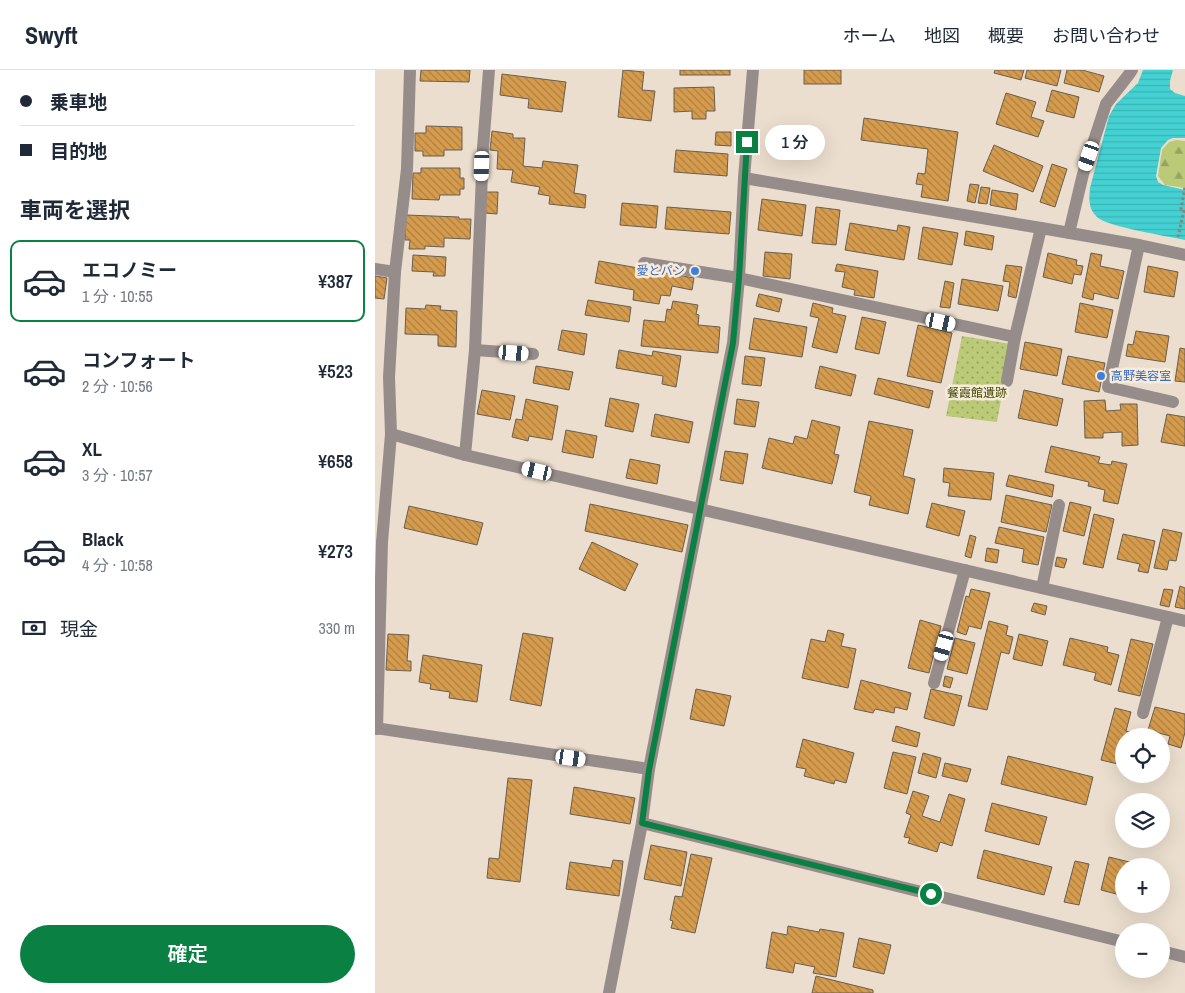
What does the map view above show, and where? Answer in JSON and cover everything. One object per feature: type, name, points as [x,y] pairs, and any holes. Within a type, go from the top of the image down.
[{"type":"street","points":[[410,70],[407,169],[395,272],[389,377],[391,434],[382,542],[376,729],[649,770]]},
{"type":"street","points":[[465,455],[475,350],[483,148],[489,70]]},
{"type":"street","points":[[609,993],[642,823],[649,770],[733,343],[753,70]]},
{"type":"street","points":[[1069,233],[1083,174],[1106,104],[1131,70]]},
{"type":"street","points":[[744,178],[1185,254]]},
{"type":"street","points":[[1007,381],[1015,337],[1041,228]]},
{"type":"street","points":[[1139,245],[1108,387],[1173,402]]},
{"type":"street","points":[[644,263],[739,278],[1015,337]]},
{"type":"street","points":[[375,268],[395,272]]},
{"type":"street","points":[[475,350],[533,354]]},
{"type":"street","points":[[391,434],[465,455],[1185,621]]},
{"type":"street","points":[[1042,588],[1059,505]]},
{"type":"street","points":[[934,683],[965,570]]},
{"type":"street","points":[[1143,713],[1168,617]]},
{"type":"street","points":[[642,823],[1115,940]]},
{"type":"street","points":[[1170,953],[1185,957]]},
{"type":"path","points":[[1177,242],[1184,210],[1181,210],[1185,187]]},
{"type":"green space","points":[[1176,140],[1185,141],[1185,188],[1165,185],[1158,176],[1162,150],[1169,142]]},
{"type":"green space","name":"餐霞館遺跡","points":[[962,336],[1011,344],[997,422],[946,416]]},
{"type":"water","points":[[1143,70],[1173,70],[1170,89],[1175,93],[1185,96],[1185,138],[1168,140],[1161,148],[1156,176],[1158,182],[1163,185],[1185,190],[1185,240],[1138,231],[1103,221],[1094,214],[1089,199],[1090,188],[1109,116],[1116,104],[1138,83]]},
{"type":"building","points":[[421,70],[470,70],[469,82],[420,81]]},
{"type":"building","points":[[623,70],[644,72],[642,90],[655,91],[651,121],[618,117]]},
{"type":"building","points":[[680,70],[730,70],[730,75],[680,75]]},
{"type":"building","points":[[804,70],[841,70],[841,84],[804,84]]},
{"type":"building","points":[[995,70],[1024,70],[1021,80],[994,73]]},
{"type":"building","points":[[1027,70],[1061,70],[1057,86],[1025,78]]},
{"type":"building","points":[[1067,70],[1082,70],[1104,76],[1099,92],[1064,83]]},
{"type":"building","points":[[502,74],[566,82],[562,112],[528,108],[529,99],[500,95]]},
{"type":"building","points":[[714,87],[715,111],[706,111],[706,119],[692,119],[692,111],[674,112],[674,88]]},
{"type":"building","points":[[1052,90],[1079,97],[1074,118],[1046,111]]},
{"type":"building","points":[[1006,93],[1036,102],[1031,117],[1044,121],[1038,137],[996,124]]},
{"type":"building","points":[[864,118],[958,132],[948,201],[921,197],[923,185],[916,184],[918,173],[925,174],[928,149],[861,140]]},
{"type":"building","points":[[426,126],[462,127],[462,150],[444,150],[444,156],[423,156],[423,151],[415,151],[415,133],[426,133]]},
{"type":"building","points":[[492,131],[513,134],[513,138],[525,138],[523,166],[542,168],[543,161],[578,165],[574,193],[586,195],[585,208],[549,204],[550,196],[538,194],[540,187],[511,182],[513,170],[497,169],[498,151],[490,150]]},
{"type":"building","points":[[716,132],[731,132],[731,146],[715,145]]},
{"type":"building","points":[[994,145],[1043,166],[1033,192],[983,171]]},
{"type":"building","points":[[676,150],[728,154],[727,176],[674,172]]},
{"type":"building","points":[[1052,164],[1067,169],[1055,207],[1040,202]]},
{"type":"building","points":[[421,168],[460,168],[460,178],[464,178],[464,189],[460,189],[460,195],[440,195],[439,200],[412,199],[413,173],[421,173]]},
{"type":"building","points":[[970,184],[979,185],[975,203],[967,201]]},
{"type":"building","points":[[981,187],[990,188],[987,204],[978,203]]},
{"type":"building","points":[[992,190],[1018,194],[1016,210],[990,205]]},
{"type":"building","points":[[486,192],[498,192],[497,214],[485,213]]},
{"type":"building","points":[[762,199],[806,205],[802,236],[758,230]]},
{"type":"building","points":[[622,203],[658,206],[656,228],[620,225]]},
{"type":"building","points":[[667,207],[731,212],[729,234],[665,229]]},
{"type":"building","points":[[816,207],[840,210],[836,245],[812,243]]},
{"type":"building","points":[[406,215],[471,219],[470,239],[444,238],[444,247],[425,246],[425,249],[409,249],[410,240],[405,240]]},
{"type":"building","points":[[850,223],[897,231],[898,225],[910,227],[904,260],[845,250]]},
{"type":"building","points":[[923,227],[958,233],[952,265],[918,259]]},
{"type":"building","points":[[966,231],[994,236],[992,250],[964,245]]},
{"type":"building","points":[[765,252],[792,254],[790,279],[763,276]]},
{"type":"building","points":[[1048,253],[1077,260],[1076,265],[1083,266],[1081,275],[1074,274],[1072,284],[1043,277]]},
{"type":"building","points":[[1091,253],[1102,255],[1100,266],[1124,271],[1118,299],[1094,293],[1093,300],[1082,297]]},
{"type":"building","points":[[413,255],[446,257],[445,276],[433,276],[434,272],[412,271]]},
{"type":"building","points":[[599,261],[694,278],[692,290],[672,286],[670,296],[661,295],[659,304],[633,300],[634,290],[595,283]]},
{"type":"building","points":[[837,264],[878,271],[874,298],[854,295],[855,290],[842,287],[845,272],[835,271]]},
{"type":"building","points":[[1006,265],[1022,267],[1016,298],[1008,296],[1010,282],[1003,281]]},
{"type":"building","points":[[1148,266],[1178,272],[1174,297],[1144,292]]},
{"type":"building","points":[[375,276],[387,278],[384,299],[375,298]]},
{"type":"building","points":[[962,279],[1003,286],[998,311],[958,304]]},
{"type":"building","points":[[945,281],[954,283],[950,308],[940,307]]},
{"type":"building","points":[[759,294],[782,299],[779,312],[756,306]]},
{"type":"building","points":[[588,300],[631,307],[629,322],[585,315]]},
{"type":"building","points":[[673,301],[698,305],[696,314],[699,315],[698,325],[720,327],[718,353],[641,346],[644,320],[665,322],[667,309],[671,310]]},
{"type":"building","points":[[813,303],[833,308],[832,313],[846,316],[837,353],[812,347],[819,318],[810,316]]},
{"type":"building","points":[[1080,303],[1113,310],[1107,338],[1075,332]]},
{"type":"building","points":[[426,305],[441,306],[440,310],[457,311],[456,347],[438,346],[438,335],[405,334],[406,308],[425,309]]},
{"type":"building","points":[[862,317],[886,322],[879,354],[855,349]]},
{"type":"building","points":[[754,318],[807,327],[802,357],[749,349]]},
{"type":"building","points":[[918,325],[952,333],[941,383],[907,376]]},
{"type":"building","points":[[562,330],[587,334],[584,355],[558,350]]},
{"type":"building","points":[[1136,331],[1169,336],[1165,362],[1126,356],[1128,344],[1133,345]]},
{"type":"building","points":[[1025,342],[1062,349],[1057,376],[1020,369]]},
{"type":"building","points":[[1180,348],[1185,349],[1185,382],[1175,381]]},
{"type":"building","points":[[619,350],[652,356],[653,351],[681,356],[676,387],[662,384],[663,376],[616,368]]},
{"type":"building","points":[[745,356],[765,358],[761,386],[742,384]]},
{"type":"building","points":[[1068,356],[1105,363],[1099,392],[1062,384]]},
{"type":"building","points":[[536,366],[573,372],[569,390],[533,383]]},
{"type":"building","points":[[820,366],[856,375],[851,396],[815,388]]},
{"type":"building","points":[[878,378],[933,391],[929,408],[874,394]]},
{"type":"building","points":[[482,390],[515,396],[510,420],[477,414]]},
{"type":"building","points":[[1024,390],[1063,399],[1057,426],[1018,418]]},
{"type":"building","points":[[610,398],[639,404],[633,432],[605,426]]},
{"type":"building","points":[[526,399],[558,406],[552,440],[529,436],[528,441],[512,437],[516,419],[522,420]]},
{"type":"building","points":[[737,399],[759,402],[755,427],[734,424]]},
{"type":"building","points":[[1105,400],[1106,411],[1121,410],[1120,404],[1137,404],[1138,445],[1122,446],[1122,432],[1103,433],[1103,438],[1085,438],[1084,401]]},
{"type":"building","points":[[655,414],[693,422],[689,443],[651,436]]},
{"type":"building","points":[[1167,414],[1185,417],[1185,446],[1161,442]]},
{"type":"building","points":[[812,420],[840,427],[834,454],[839,455],[832,484],[762,468],[769,438],[793,444],[795,436],[807,439]]},
{"type":"building","points":[[869,421],[913,430],[903,476],[915,479],[908,514],[869,505],[871,496],[854,492]]},
{"type":"building","points":[[566,430],[597,436],[593,458],[562,452]]},
{"type":"building","points":[[1051,446],[1100,457],[1098,463],[1111,465],[1112,461],[1127,464],[1118,504],[1103,501],[1105,490],[1088,486],[1089,482],[1045,472]]},
{"type":"building","points":[[725,451],[748,454],[743,484],[720,480]]},
{"type":"building","points":[[630,459],[660,465],[657,484],[626,478]]},
{"type":"building","points":[[944,468],[994,473],[991,500],[948,496],[950,483],[943,482]]},
{"type":"building","points":[[1009,475],[1054,485],[1052,497],[1006,486]]},
{"type":"building","points":[[1006,495],[1052,505],[1046,532],[1001,522]]},
{"type":"building","points":[[1070,502],[1091,507],[1084,536],[1063,531]]},
{"type":"building","points":[[932,503],[965,511],[959,536],[926,527]]},
{"type":"building","points":[[590,504],[688,525],[682,552],[585,531]]},
{"type":"building","points":[[409,506],[483,523],[477,545],[404,528]]},
{"type":"building","points":[[1094,514],[1114,519],[1103,568],[1083,564]]},
{"type":"building","points":[[999,527],[1044,537],[1038,565],[1022,562],[1024,549],[995,543]]},
{"type":"building","points":[[1163,529],[1182,533],[1176,561],[1169,560],[1167,570],[1154,568]]},
{"type":"building","points":[[1123,534],[1155,541],[1148,573],[1138,571],[1140,564],[1117,559]]},
{"type":"building","points":[[970,535],[976,537],[971,558],[965,556]]},
{"type":"building","points":[[592,542],[638,564],[625,591],[579,569]]},
{"type":"building","points":[[987,548],[999,550],[997,563],[985,561]]},
{"type":"building","points":[[1057,557],[1067,559],[1064,568],[1055,566]]},
{"type":"building","points":[[1180,586],[1185,588],[1185,609],[1175,607]]},
{"type":"building","points":[[971,589],[990,593],[981,629],[969,626],[966,635],[957,632],[966,596],[969,597]]},
{"type":"building","points":[[1164,589],[1173,590],[1169,607],[1160,605]]},
{"type":"building","points":[[1034,603],[1047,606],[1045,615],[1031,611]]},
{"type":"building","points":[[920,620],[941,626],[929,673],[908,668]]},
{"type":"building","points":[[989,621],[1008,626],[1006,635],[1013,637],[1009,654],[1001,652],[987,710],[968,706]]},
{"type":"building","points":[[828,630],[844,634],[841,646],[856,649],[848,688],[802,678],[811,639],[825,642]]},
{"type":"building","points":[[523,633],[553,638],[541,706],[510,700]]},
{"type":"building","points":[[388,634],[409,635],[407,661],[411,661],[411,671],[386,670]]},
{"type":"building","points":[[1019,634],[1048,641],[1042,666],[1013,659]]},
{"type":"building","points":[[955,638],[975,643],[967,674],[947,669]]},
{"type":"building","points":[[1070,638],[1108,647],[1107,652],[1119,655],[1111,685],[1094,680],[1096,673],[1063,665]]},
{"type":"building","points":[[1131,639],[1153,644],[1140,696],[1118,691]]},
{"type":"building","points":[[423,655],[482,665],[477,702],[449,698],[450,692],[430,689],[431,684],[419,682]]},
{"type":"building","points":[[945,676],[953,678],[950,688],[943,686]]},
{"type":"building","points":[[861,680],[911,693],[907,710],[895,707],[894,713],[875,709],[873,713],[854,709]]},
{"type":"building","points":[[696,689],[731,696],[724,726],[690,719]]},
{"type":"building","points":[[931,689],[962,696],[954,726],[924,718]]},
{"type":"building","points":[[1155,707],[1185,714],[1185,732],[1181,748],[1170,745],[1170,728],[1149,728]]},
{"type":"building","points":[[1115,708],[1131,712],[1127,728],[1115,728],[1115,763],[1101,760]]},
{"type":"building","points":[[896,726],[920,733],[917,747],[892,741]]},
{"type":"building","points":[[803,739],[854,753],[846,783],[835,780],[834,784],[804,776],[806,769],[796,767]]},
{"type":"building","points":[[893,752],[916,757],[907,794],[884,788]]},
{"type":"building","points":[[923,753],[941,758],[936,778],[918,773]]},
{"type":"building","points":[[1008,756],[1093,777],[1086,805],[1001,784]]},
{"type":"building","points":[[945,763],[971,769],[967,782],[942,776]]},
{"type":"building","points":[[508,778],[532,780],[520,882],[487,878],[489,858],[499,859]]},
{"type":"building","points":[[574,787],[635,798],[630,824],[570,814]]},
{"type":"building","points":[[913,791],[929,796],[922,816],[940,822],[949,794],[965,799],[952,846],[940,842],[937,852],[908,843],[910,838],[904,837],[911,815],[906,813]]},
{"type":"building","points":[[992,803],[1047,817],[1039,845],[985,831]]},
{"type":"building","points":[[651,845],[687,852],[681,886],[644,879]]},
{"type":"building","points":[[984,850],[1052,867],[1044,895],[977,878]]},
{"type":"building","points":[[691,854],[712,858],[695,933],[671,928],[673,921],[670,920],[675,896],[682,897]]},
{"type":"building","points":[[1109,857],[1115,858],[1115,894],[1101,890]]},
{"type":"building","points":[[613,860],[623,861],[619,896],[566,889],[570,862],[611,868]]},
{"type":"building","points":[[1075,861],[1089,864],[1079,905],[1064,902]]},
{"type":"building","points":[[788,926],[819,932],[820,929],[844,933],[836,977],[813,973],[815,967],[795,963],[793,973],[766,968],[772,932],[787,935]]},
{"type":"building","points":[[859,938],[891,945],[884,974],[853,967]]},
{"type":"building","points":[[816,976],[873,990],[873,993],[812,993]]},
{"type":"place","name":"愛とパン","points":[[695,271]]},
{"type":"place","name":"高野美容室","points":[[1101,376]]},
{"type":"route","points":[[747,142],[733,343],[649,770],[642,823],[931,894]]}]
